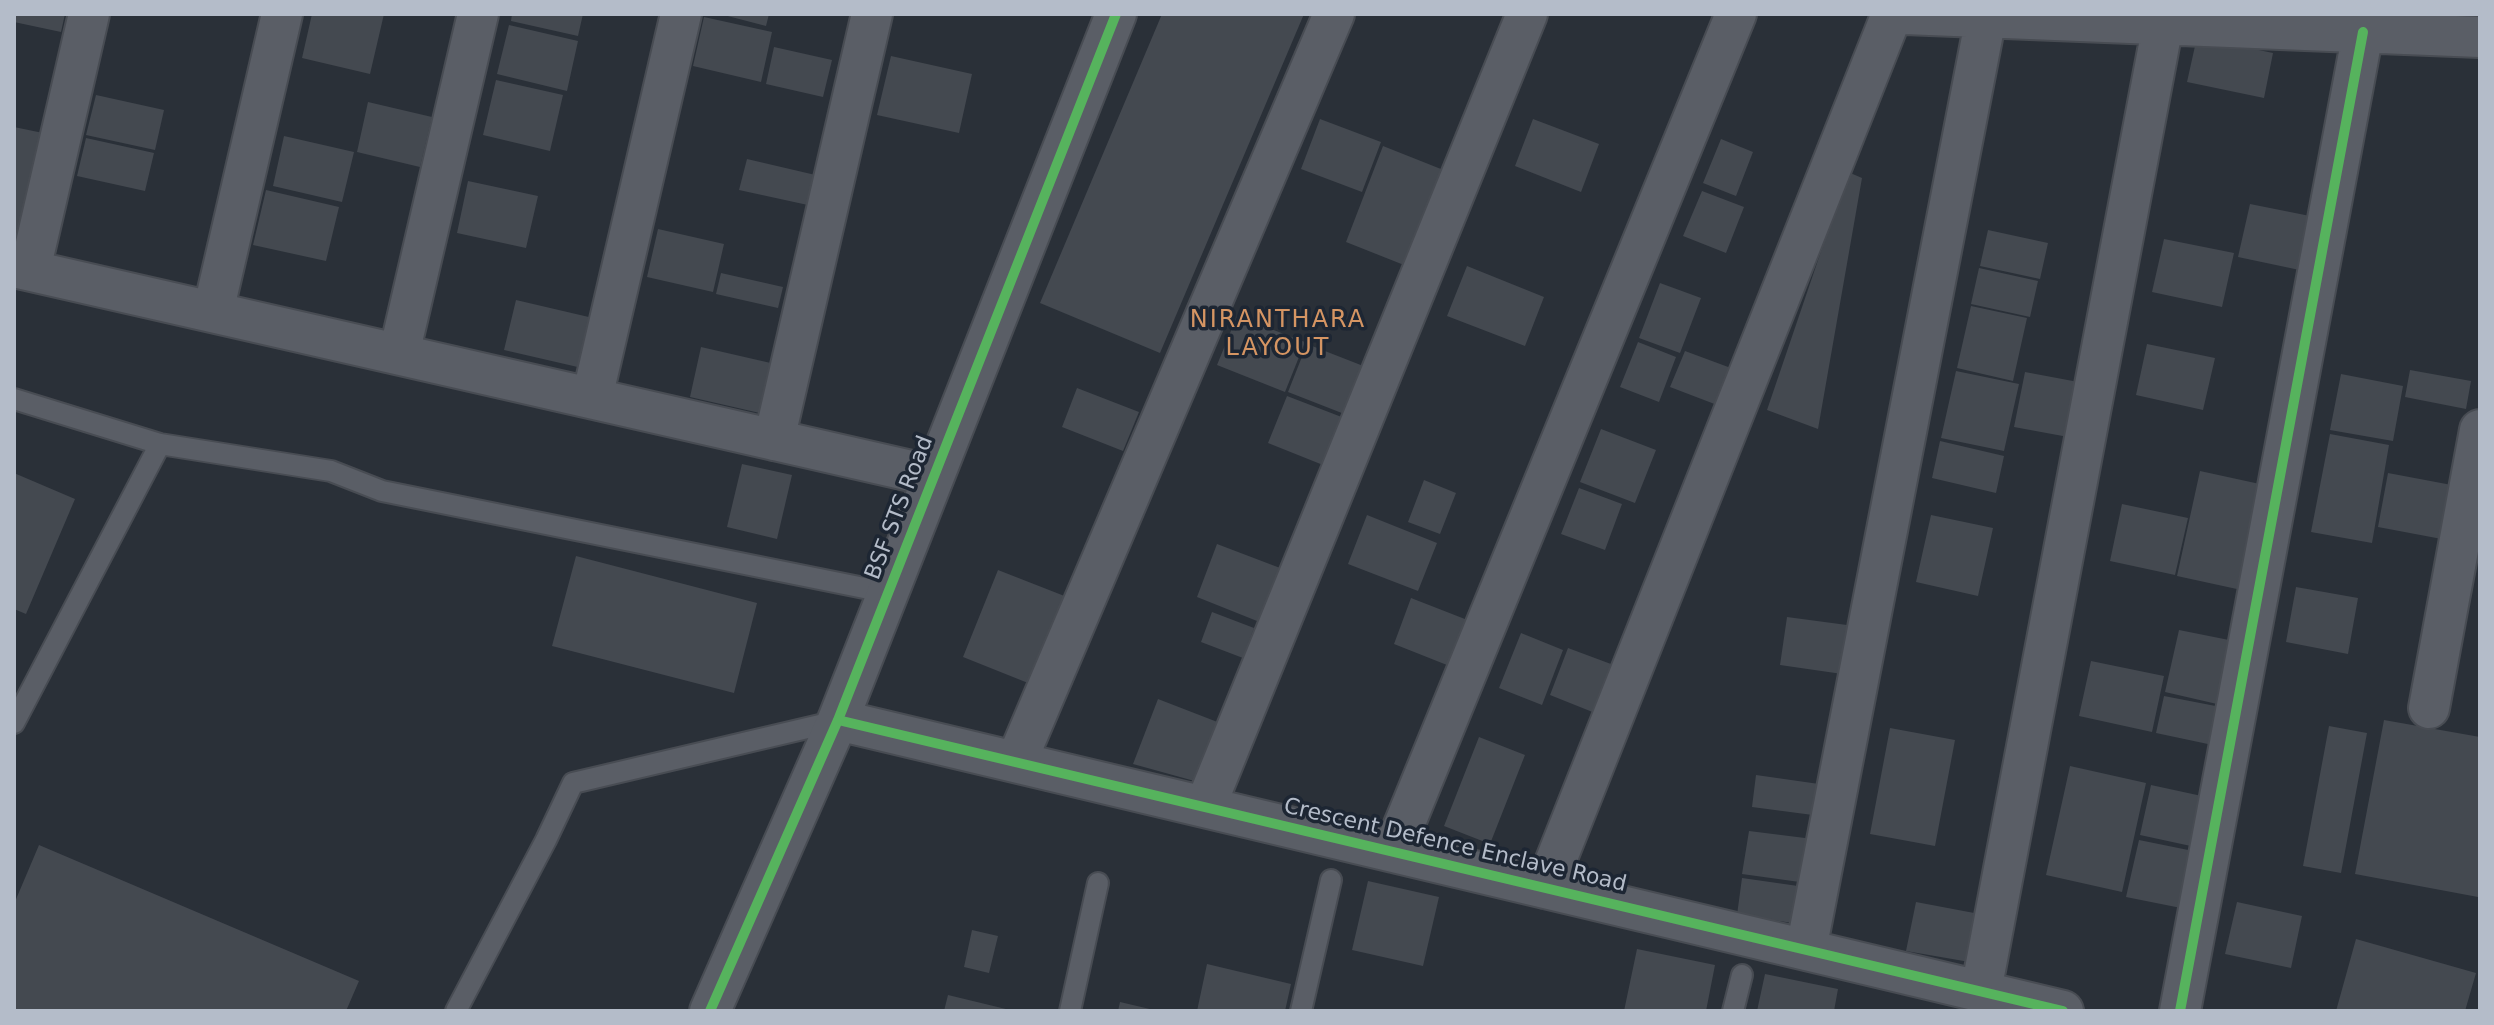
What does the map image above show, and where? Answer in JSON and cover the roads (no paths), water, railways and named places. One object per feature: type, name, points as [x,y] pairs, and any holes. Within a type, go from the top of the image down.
[{"type":"street","points":[[89,14],[22,268],[933,476]]},
{"type":"street","points":[[213,312],[282,14]]},
{"type":"street","points":[[399,354],[478,14]]},
{"type":"street","points":[[592,398],[681,14]]},
{"type":"street","points":[[774,440],[872,14]]},
{"type":"street","name":"BSF STS Road","points":[[710,1011],[838,720],[1116,14]]},
{"type":"street","points":[[1016,762],[1334,14]]},
{"type":"street","points":[[1205,807],[1527,14]]},
{"type":"street","points":[[1393,852],[1736,14]]},
{"type":"street","points":[[1545,888],[1892,14]]},
{"type":"street","points":[[1908,14],[2096,18],[2163,24],[2480,37]]},
{"type":"street","points":[[1806,950],[1986,17]]},
{"type":"street","points":[[1981,991],[2163,24]]},
{"type":"street","points":[[2180,1011],[2363,32]]},
{"type":"street","points":[[2429,708],[2480,430]]},
{"type":"street","name":"Crescent Defence Enclave Road","points":[[838,720],[2063,1011]]},
{"type":"lane","points":[[14,399],[160,444],[331,471],[382,491],[889,593]]},
{"type":"lane","points":[[14,723],[160,444]]},
{"type":"lane","points":[[456,1011],[573,783],[838,720]]},
{"type":"lane","points":[[1301,1011],[1331,880]]},
{"type":"lane","points":[[1070,1011],[1098,883]]},
{"type":"lane","points":[[1733,1011],[1742,975]]},
{"type":"district","name":"NIRANTHARA LAYOUT","points":[[1278,335]]}]
